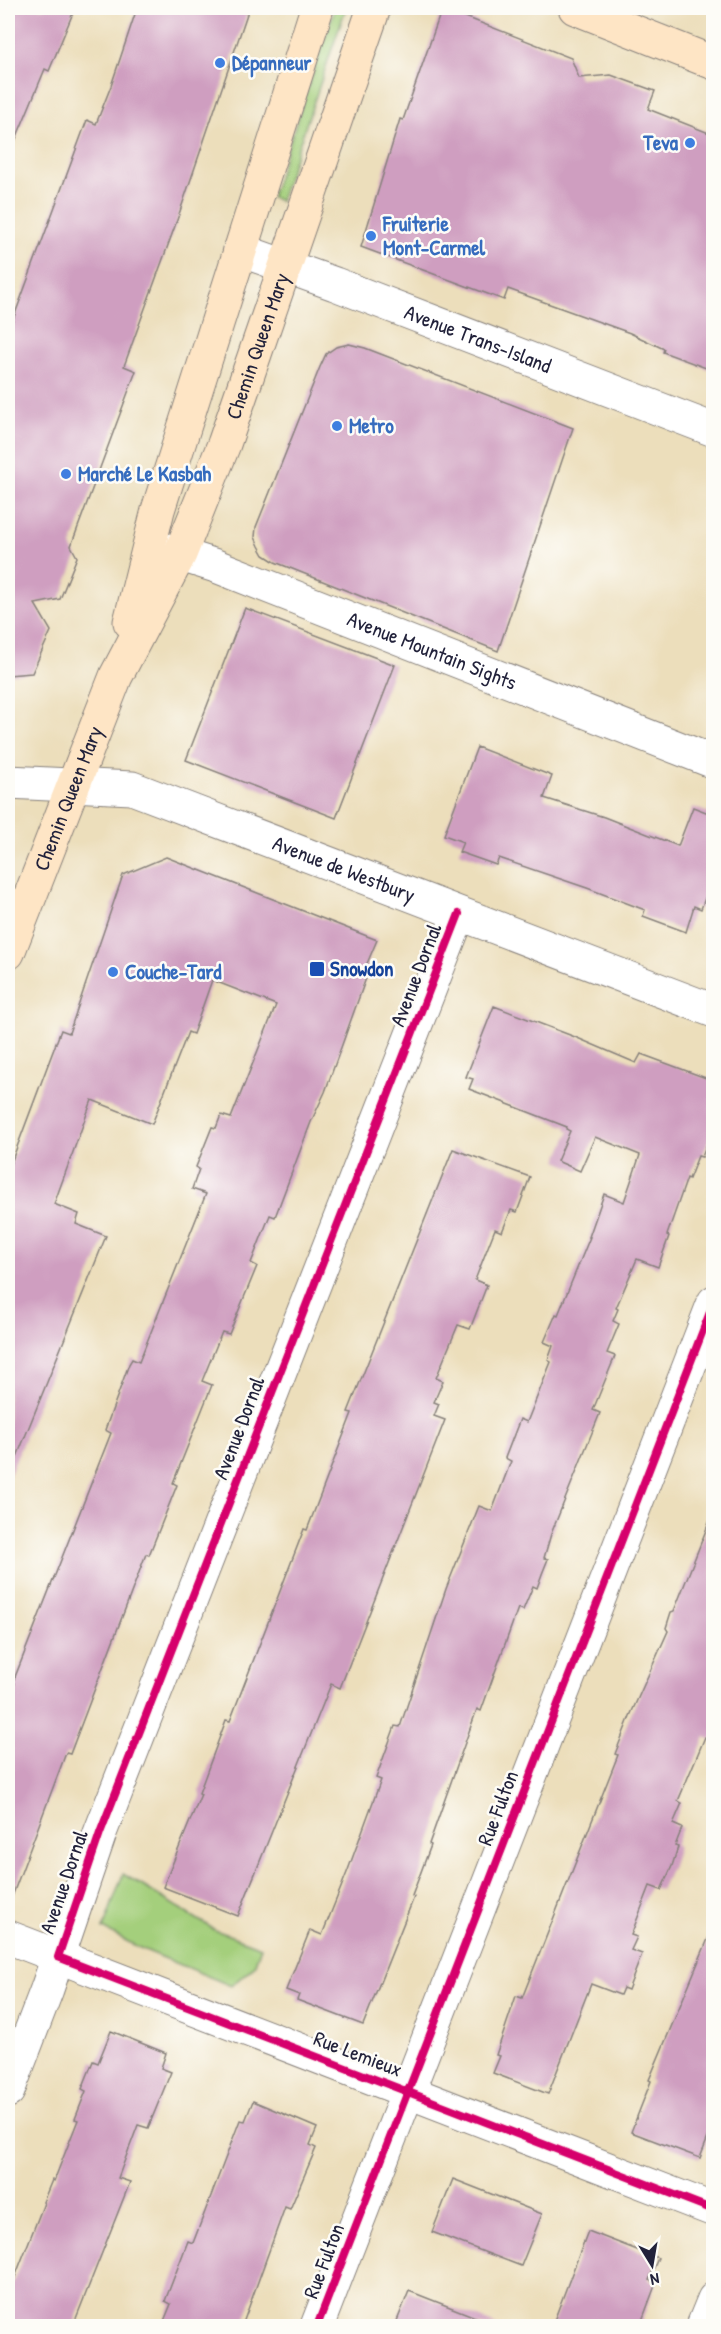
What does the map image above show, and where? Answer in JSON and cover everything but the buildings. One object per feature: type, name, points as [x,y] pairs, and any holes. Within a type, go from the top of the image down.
[{"type":"street","name":"Chemin Queen Mary","points":[[116,676],[148,544],[317,8]]},
{"type":"street","name":"Chemin Queen Mary","points":[[8,953],[116,676],[180,554],[224,444],[374,8]]},
{"type":"street","points":[[575,8],[714,63]]},
{"type":"street","name":"Avenue Trans-Island","points":[[240,250],[714,430]]},
{"type":"street","name":"Avenue Mountain Sights","points":[[148,544],[216,566],[714,762]]},
{"type":"street","name":"Avenue de Westbury","points":[[8,782],[132,788],[714,1011]]},
{"type":"street","name":"Avenue Dornal","points":[[8,2091],[58,1957],[104,1822],[459,914]]},
{"type":"street","name":"Rue Fulton","points":[[317,2326],[714,1302]]},
{"type":"street","name":"Rue Lemieux","points":[[8,1937],[714,2210]]},
{"type":"street","points":[[703,2326],[714,2299]]},
{"type":"green space","points":[[335,8],[346,8],[280,201],[271,197]]},
{"type":"green space","points":[[123,1874],[215,1930],[261,1947],[254,1966],[231,1986],[140,1948],[103,1929]]},
{"type":"cycle path","points":[[459,914],[100,1833],[58,1957],[714,2210]]},
{"type":"cycle path","points":[[317,2326],[714,1302]]},
{"type":"place","name":"Dépanneur","points":[[220,63]]},
{"type":"place","name":"Teva","points":[[690,143]]},
{"type":"place","name":"Fruiterie Mont-Carmel","points":[[371,236]]},
{"type":"place","name":"Metro","points":[[337,426]]},
{"type":"place","name":"Marché Le Kasbah","points":[[66,474]]},
{"type":"place","name":"Snowdon","points":[[317,969]]},
{"type":"place","name":"Couche-Tard","points":[[113,972]]}]
